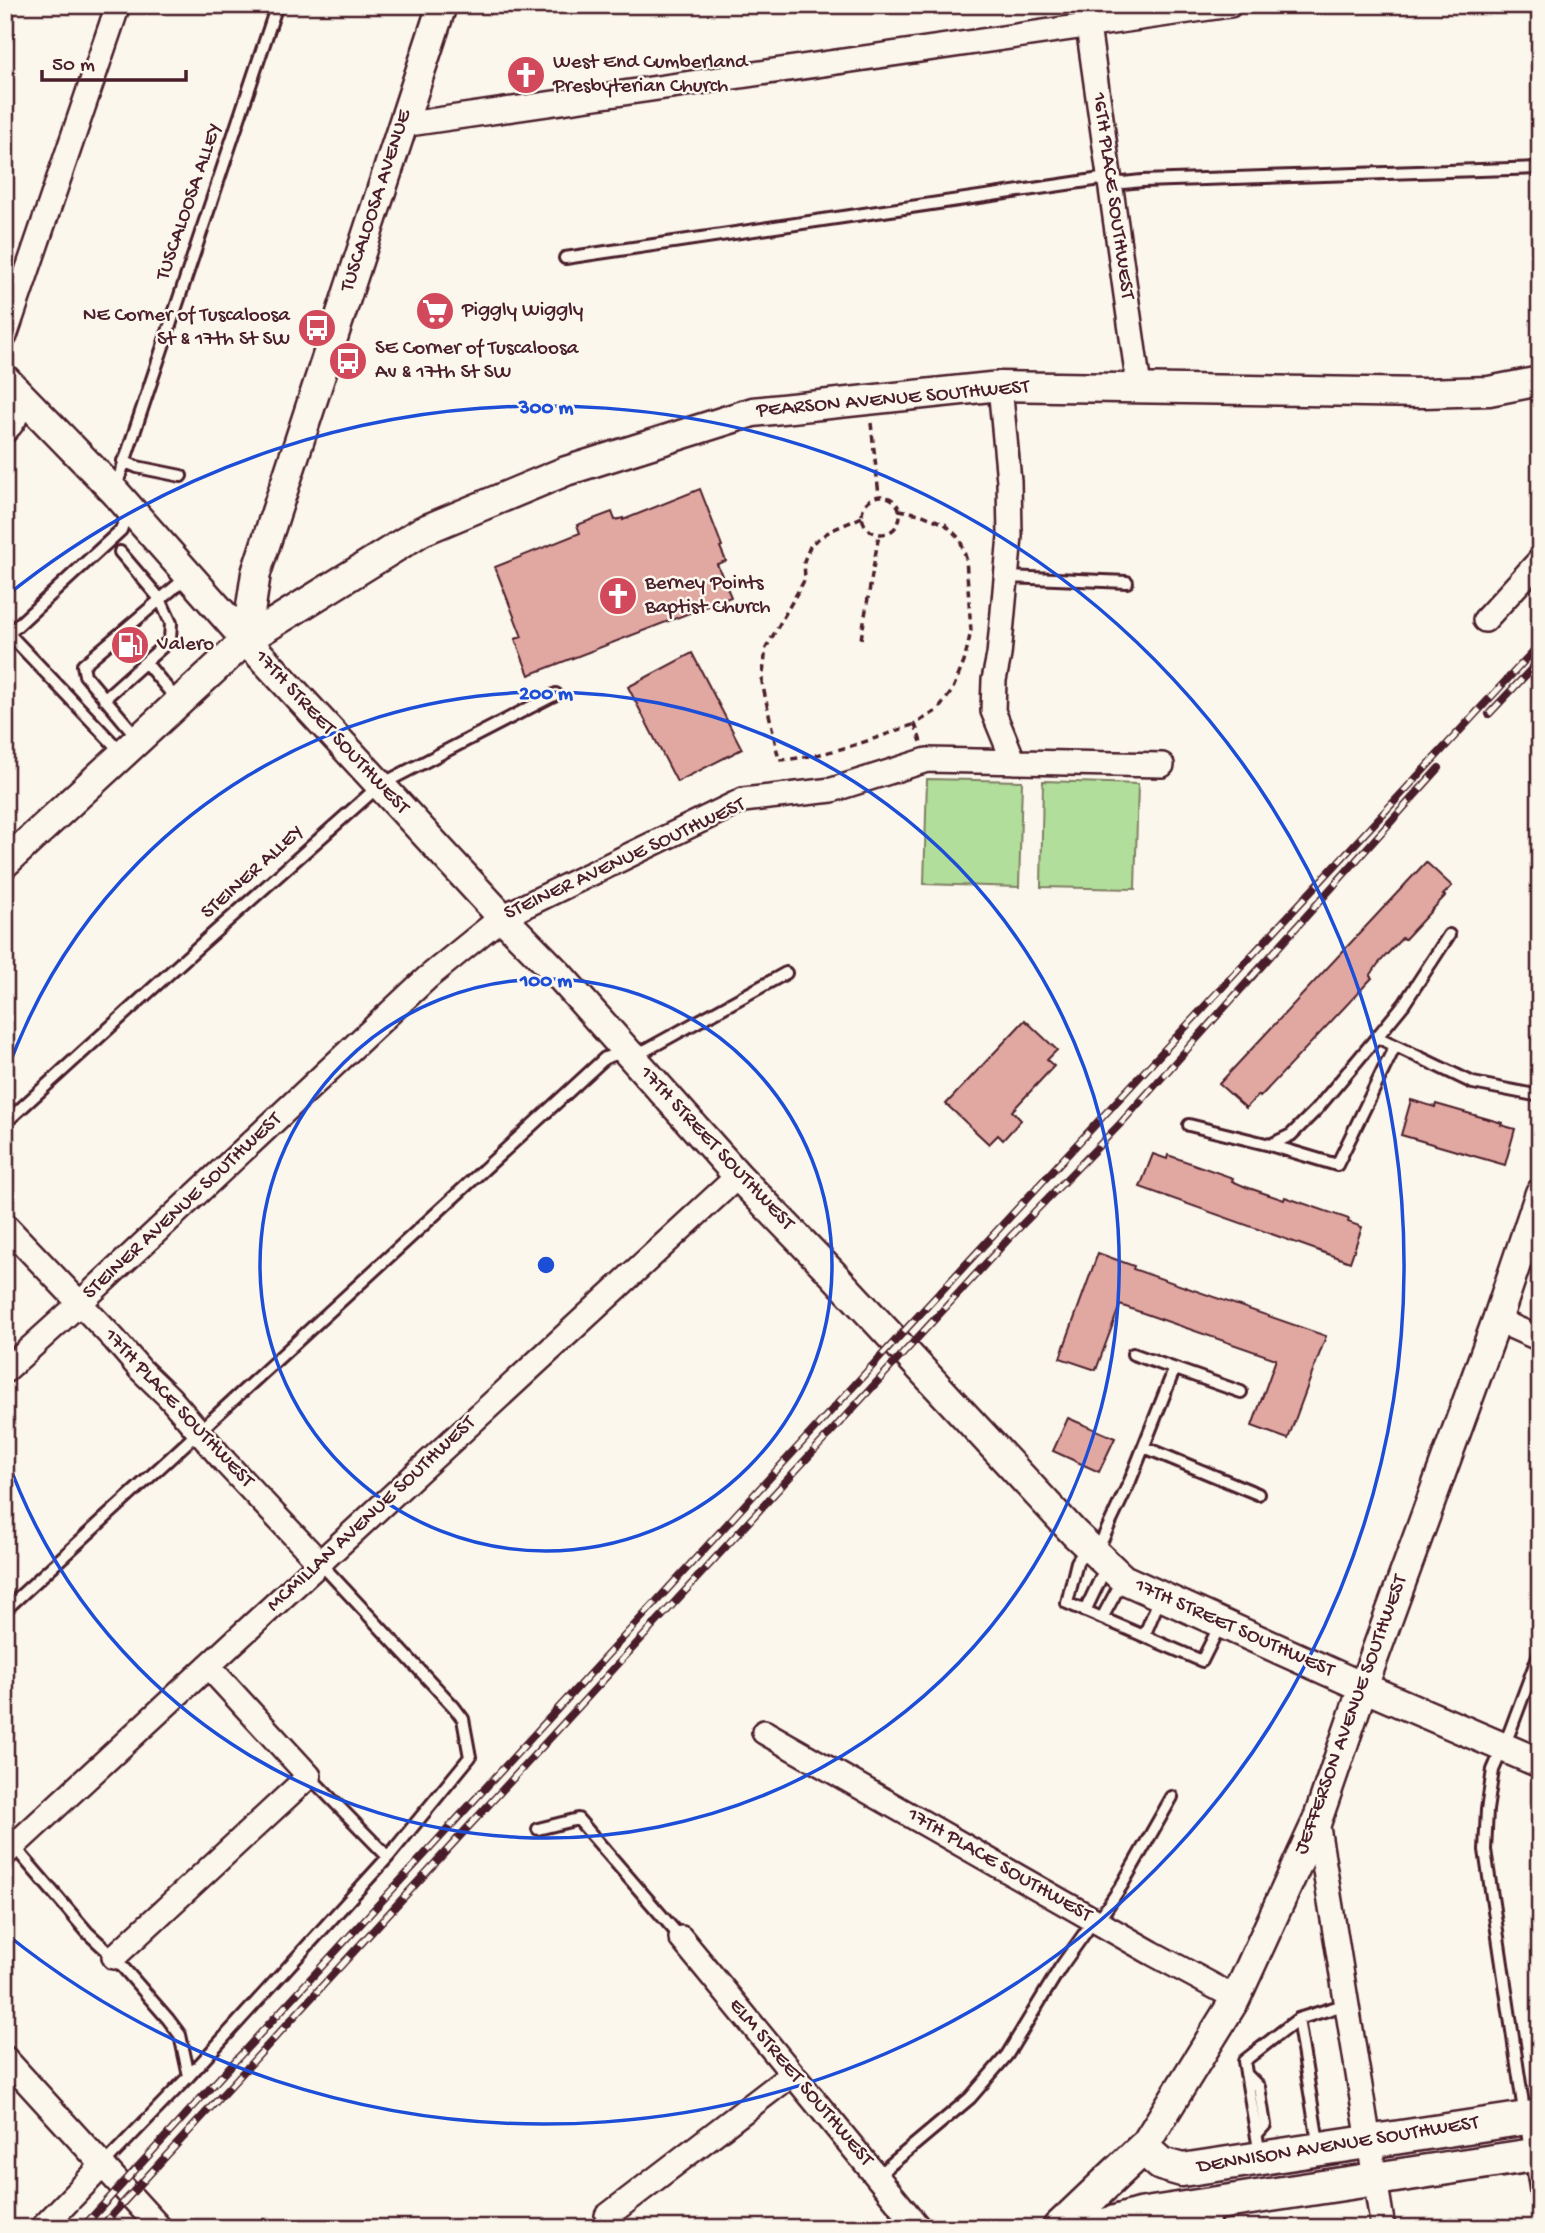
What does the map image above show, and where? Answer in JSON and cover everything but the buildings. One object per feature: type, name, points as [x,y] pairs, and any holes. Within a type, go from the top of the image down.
[{"type":"main road","name":"DENNISON AVENUE SOUTHWEST","points":[[1143,2148],[1161,2164],[1182,2170],[1259,2146],[1319,2150],[1533,2117]]},
{"type":"main road","name":"JEFFERSON AVENUE SOUTHWEST","points":[[1059,2228],[1143,2148]]},
{"type":"main road","name":"DENNISON AVENUE SOUTHWEST","points":[[1094,2228],[1139,2215],[1213,2216],[1376,2180],[1535,2155]]},
{"type":"street","points":[[5,336],[118,5]]},
{"type":"street","name":"TUSCALOOSA AVENUE","points":[[246,640],[256,573],[442,5]]},
{"type":"street","points":[[402,125],[1056,29],[1087,16],[1230,5]]},
{"type":"street","name":"16TH PLACE SOUTHWEST","points":[[1087,16],[1139,387]]},
{"type":"street","points":[[5,430],[15,421],[19,402],[6,379]]},
{"type":"street","name":"17TH STREET SOUTHWEST","points":[[6,379],[122,500],[246,640],[558,974],[738,1176],[1103,1560],[1161,1595],[1363,1687],[1540,1763]]},
{"type":"street","name":"PEARSON AVENUE SOUTHWEST","points":[[5,863],[246,640],[422,531],[566,471],[752,412],[1000,386],[1424,393],[1489,390],[1540,381]]},
{"type":"street","points":[[1000,386],[1009,481],[1010,536],[993,711],[1014,762]]},
{"type":"street","points":[[1489,390],[1540,397]]},
{"type":"street","points":[[1485,620],[1540,559]]},
{"type":"street","name":"STEINER AVENUE SOUTHWEST","points":[[5,1371],[427,978],[502,917],[743,800],[832,790],[928,760],[1162,765]]},
{"type":"street","name":"MCMILLAN AVENUE SOUTHWEST","points":[[10,1849],[738,1176]]},
{"type":"street","name":"JEFFERSON AVENUE SOUTHWEST","points":[[1143,2148],[1236,1998],[1317,1821],[1540,1193]]},
{"type":"street","name":"17TH PLACE SOUTHWEST","points":[[5,1225],[320,1563]]},
{"type":"street","points":[[1497,1320],[1540,1339]]},
{"type":"street","points":[[114,1957],[309,1776],[216,1677],[208,1665]]},
{"type":"street","name":"17TH PLACE SOUTHWEST","points":[[764,1732],[1236,1998]]},
{"type":"street","points":[[1317,1821],[1383,2228]]},
{"type":"street","name":"ELM STREET SOUTHWEST","points":[[681,1938],[919,2228]]},
{"type":"street","points":[[5,2058],[160,2228]]},
{"type":"street","points":[[607,2216],[791,2074]]},
{"type":"street","points":[[42,2228],[102,2166]]},
{"type":"lane","name":"TUSCALOOSA ALLEY","points":[[7,635],[121,530],[123,461],[277,5]]},
{"type":"lane","points":[[565,258],[1101,179],[1123,183],[1540,169]]},
{"type":"lane","points":[[123,461],[137,467],[181,476]]},
{"type":"lane","points":[[104,699],[133,666],[170,640],[171,623],[160,599],[120,552]]},
{"type":"lane","points":[[131,746],[104,699],[85,675],[83,665],[113,643],[189,575]]},
{"type":"lane","points":[[1007,577],[1127,582]]},
{"type":"lane","points":[[7,635],[131,746]]},
{"type":"lane","points":[[148,655],[179,702]]},
{"type":"lane","name":"STEINER ALLEY","points":[[5,1123],[380,785],[556,694]]},
{"type":"lane","points":[[1270,1145],[1291,1135],[1316,1110],[1404,1004],[1449,935]]},
{"type":"lane","points":[[5,1610],[605,1058],[625,1051],[646,1050],[786,973]]},
{"type":"lane","points":[[1377,1037],[1473,1083],[1540,1096]]},
{"type":"lane","points":[[1189,1125],[1337,1165],[1395,1046]]},
{"type":"lane","points":[[1133,1354],[1241,1392]]},
{"type":"lane","points":[[1085,1611],[1130,1481],[1174,1370]]},
{"type":"lane","points":[[1144,1447],[1258,1494]]},
{"type":"lane","points":[[1103,1560],[1077,1562],[1067,1603],[1202,1661],[1221,1622]]},
{"type":"lane","points":[[1102,1618],[1103,1560]]},
{"type":"lane","points":[[102,2166],[189,2076],[388,1857],[470,1757],[463,1719],[320,1563]]},
{"type":"lane","points":[[1144,1636],[1161,1595]]},
{"type":"lane","points":[[1540,1651],[1493,1770],[1485,1850],[1533,2117],[1540,2218]]},
{"type":"lane","points":[[309,1776],[388,1857]]},
{"type":"lane","points":[[877,2176],[970,2098],[1007,2054],[1060,1968],[1088,1927],[1104,1912],[1122,1885],[1172,1797]]},
{"type":"lane","points":[[538,1829],[578,1819],[681,1938]]},
{"type":"lane","points":[[10,1849],[23,1857],[180,2035],[189,2076]]},
{"type":"lane","points":[[1259,2146],[1244,2061],[1298,2019],[1347,2004]]},
{"type":"lane","points":[[1298,2019],[1319,2150]]},
{"type":"path","points":[[868,400],[879,496]]},
{"type":"path","points":[[862,517],[830,531],[811,544],[804,561],[805,579],[766,648],[762,682],[779,760],[853,746],[915,724],[938,710],[952,691],[964,662],[971,632],[966,558],[960,539],[945,524],[920,514],[899,510],[890,499],[879,496],[869,501],[864,506],[862,517],[866,527],[879,534],[886,533],[893,530],[897,524],[899,510]]},
{"type":"path","points":[[861,639],[879,534]]},
{"type":"path","points":[[915,724],[928,760]]},
{"type":"green space","points":[[927,779],[1022,781],[1019,887],[924,884]]},
{"type":"green space","points":[[1043,781],[1138,784],[1135,889],[1041,887]]},
{"type":"railway","points":[[82,2228],[895,1341],[1540,644]]},
{"type":"railway","points":[[1489,714],[1540,660]]},
{"type":"railway","points":[[100,2228],[1012,1235],[1121,1123],[1439,768]]},
{"type":"place","name":"West End Cumberland Presbyterian Church","points":[[526,75]]},
{"type":"place","name":"Piggly Wiggly","points":[[435,311]]},
{"type":"place","name":"NE Corner of Tuscaloosa St & 17th St SW","points":[[317,328]]},
{"type":"place","name":"SE Corner of Tuscaloosa Av & 17th St SW","points":[[348,361]]},
{"type":"place","name":"Berney Points Baptist Church","points":[[618,596]]},
{"type":"place","name":"Valero","points":[[130,645]]}]
